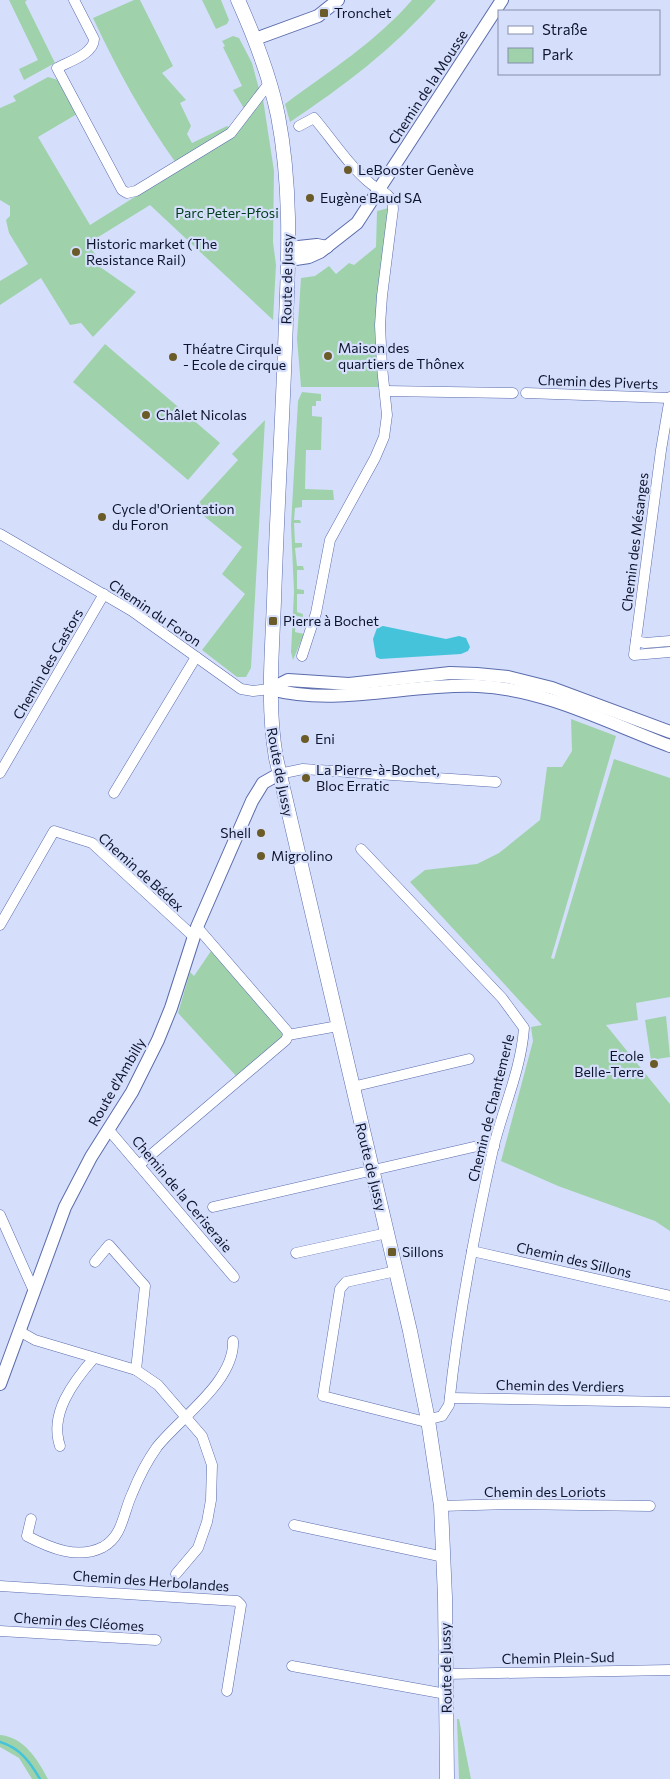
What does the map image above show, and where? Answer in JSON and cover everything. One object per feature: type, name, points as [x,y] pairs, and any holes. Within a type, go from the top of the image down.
[{"type":"main road","name":"Route de Jussy","points":[[238,0],[255,39],[270,82],[280,130],[285,169],[289,254],[270,722],[279,774],[396,1271],[428,1420],[441,1506],[444,1557],[447,1779]]},
{"type":"street","points":[[74,0],[94,39],[94,44],[90,50],[57,68],[122,190],[127,193],[136,191],[231,133],[270,82]]},
{"type":"street","points":[[255,39],[318,16],[338,0]]},
{"type":"street","name":"Chemin de la Mousse","points":[[289,254],[317,245],[327,247],[341,238],[357,223],[502,0]]},
{"type":"street","points":[[299,126],[314,118],[368,182],[388,194],[393,202],[381,306],[381,349],[387,415],[384,437],[375,458],[330,540],[317,609],[302,656]]},
{"type":"street","points":[[384,391],[513,393]]},
{"type":"street","name":"Chemin des Piverts","points":[[526,393],[670,398]]},
{"type":"street","name":"Chemin des Mésanges","points":[[636,641],[661,450],[670,398]]},
{"type":"street","name":"Chemin du Foron","points":[[0,535],[132,611],[241,689],[253,691],[270,688]]},
{"type":"street","name":"Chemin des Castors","points":[[0,773],[104,594]]},
{"type":"street","points":[[670,641],[645,643],[636,641],[634,655],[670,652]]},
{"type":"street","points":[[114,793],[196,657]]},
{"type":"street","points":[[270,688],[288,680],[349,684],[450,673],[508,677],[552,688],[670,732]]},
{"type":"street","points":[[270,688],[287,693],[327,696],[456,686],[502,688],[559,704],[670,746]]},
{"type":"street","points":[[279,774],[303,769],[496,782]]},
{"type":"street","name":"Route d'Ambilly","points":[[0,1384],[64,1208],[108,1129],[132,1092],[158,1040],[171,1008],[195,932],[252,801],[263,783],[279,774]]},
{"type":"street","name":"Chemin de Bédex","points":[[0,924],[54,831],[92,843],[195,932]]},
{"type":"street","name":"Chemin de Chantemerle","points":[[361,849],[502,998],[524,1028],[517,1073],[494,1147],[472,1251],[459,1320],[450,1398],[445,1413],[439,1418],[428,1420]]},
{"type":"street","points":[[139,1165],[219,1099],[286,1040],[288,1035],[288,1031],[252,990],[195,932]]},
{"type":"street","points":[[288,1035],[338,1026]]},
{"type":"street","points":[[352,1087],[469,1059]]},
{"type":"street","name":"Chemin de la Ceriseraie","points":[[108,1129],[234,1277]]},
{"type":"street","points":[[213,1207],[485,1144],[494,1147]]},
{"type":"street","points":[[0,1215],[33,1289]]},
{"type":"street","points":[[296,1253],[387,1233]]},
{"type":"street","points":[[95,1262],[109,1245],[145,1286],[136,1370]]},
{"type":"street","name":"Chemin des Sillons","points":[[472,1251],[670,1296]]},
{"type":"street","points":[[396,1271],[346,1282],[340,1289],[323,1396],[413,1420],[428,1420]]},
{"type":"street","points":[[19,1332],[35,1340],[136,1370],[158,1385],[202,1436],[210,1457],[211,1500],[207,1522],[200,1544],[176,1574]]},
{"type":"street","points":[[31,1519],[27,1536],[43,1544],[60,1550],[80,1553],[102,1547],[118,1532],[132,1493],[157,1448],[220,1378],[234,1354],[233,1342]]},
{"type":"street","points":[[60,1446],[56,1431],[64,1403],[73,1385],[94,1358]]},
{"type":"street","name":"Chemin des Verdiers","points":[[450,1398],[670,1402]]},
{"type":"street","name":"Chemin des Loriots","points":[[441,1506],[512,1504],[650,1506]]},
{"type":"street","points":[[294,1525],[444,1557]]},
{"type":"street","name":"Chemin des Herbolandes","points":[[0,1586],[237,1600],[241,1605],[227,1690]]},
{"type":"street","name":"Chemin des Cléomes","points":[[0,1631],[156,1640]]},
{"type":"street","points":[[292,1666],[446,1694]]},
{"type":"street","name":"Chemin Plein-Sud","points":[[446,1674],[670,1670]]},
{"type":"green space","points":[[9,0],[27,0],[25,2],[55,63],[24,80],[19,69],[38,60]]},
{"type":"green space","points":[[134,0],[140,0],[173,66],[162,73],[186,100],[180,103],[191,126],[187,134],[192,143],[227,126],[230,128],[176,163],[152,128],[131,92],[93,18]]},
{"type":"green space","points":[[202,0],[221,0],[229,20],[227,24],[216,29]]},
{"type":"green space","points":[[412,0],[436,0],[385,51],[330,95],[290,122],[285,104],[368,43]]},
{"type":"green space","points":[[233,36],[239,38],[252,63],[259,89],[245,110],[233,90],[242,86],[223,47],[225,46],[222,41]]},
{"type":"green space","name":"Parc Peter-Pfosi","points":[[48,77],[58,80],[77,114],[38,137],[90,225],[227,139],[263,99],[274,171],[273,242],[276,265],[273,320],[150,205],[87,244],[96,255],[93,262],[136,292],[93,337],[81,323],[70,325],[41,278],[0,305],[0,281],[28,264],[9,233],[6,220],[10,216],[10,206],[0,200],[0,108],[16,101],[13,96]]},
{"type":"green space","points":[[389,208],[379,387],[301,387],[297,339],[301,278],[315,276],[329,266],[336,274],[349,263],[354,265],[376,247],[377,211]]},
{"type":"green space","points":[[105,344],[220,443],[188,480],[73,382]]},
{"type":"green space","points":[[302,392],[321,394],[321,401],[316,401],[316,406],[312,406],[312,416],[322,417],[321,450],[306,450],[305,489],[333,490],[334,500],[302,500],[302,507],[295,508],[294,520],[300,520],[301,523],[294,523],[295,543],[302,543],[302,547],[295,548],[297,566],[303,566],[304,570],[297,570],[297,589],[304,590],[304,594],[297,594],[297,612],[303,614],[303,617],[296,616],[295,632],[304,634],[293,660],[291,652],[294,592],[291,525],[298,401]]},
{"type":"green space","points":[[265,420],[251,668],[246,677],[237,677],[202,650],[245,594],[222,574],[242,547],[194,508],[238,460],[232,454]]},
{"type":"green space","points":[[571,719],[616,736],[551,958],[554,959],[614,759],[670,778],[670,997],[636,1003],[638,1020],[606,1025],[670,1104],[670,1231],[655,1221],[558,1186],[501,1161],[533,1041],[531,1027],[542,1025],[410,882],[425,870],[477,864],[499,853],[540,820],[547,767],[562,767],[572,751]]},
{"type":"green space","points":[[211,951],[285,1034],[237,1077],[178,1013],[190,972],[194,976]]},
{"type":"green space","points":[[666,1016],[670,1057],[651,1060],[645,1020]]},
{"type":"green space","points":[[457,1719],[459,1719],[471,1779],[459,1779]]},
{"type":"green space","points":[[0,1735],[16,1740],[23,1745],[35,1757],[48,1779],[32,1779],[19,1758],[0,1747]]},
{"type":"water","points":[[383,626],[446,639],[459,636],[466,638],[470,647],[468,651],[461,654],[380,659],[376,657],[373,639],[377,628]]},
{"type":"waterway","points":[[0,1742],[24,1756],[40,1779]]},
{"type":"place","name":"Tronchet","points":[[324,13]]},
{"type":"place","name":"LeBooster Genève","points":[[348,170]]},
{"type":"place","name":"Eugène Baud SA","points":[[310,198]]},
{"type":"place","name":"Historic market (The Resistance Rail)","points":[[76,252]]},
{"type":"place","name":"Maison des quartiers de Thônex","points":[[328,356]]},
{"type":"place","name":"Théatre Cirqule - Ecole de cirque","points":[[173,357]]},
{"type":"place","name":"Châlet Nicolas","points":[[146,415]]},
{"type":"place","name":"Cycle d'Orientation du Foron","points":[[102,517]]},
{"type":"place","name":"Pierre à Bochet","points":[[273,621]]},
{"type":"place","name":"Eni","points":[[305,739]]},
{"type":"place","name":"La Pierre-à-Bochet, Bloc Erratic","points":[[306,778]]},
{"type":"place","name":"Shell","points":[[261,833]]},
{"type":"place","name":"Migrolino","points":[[261,856]]},
{"type":"place","name":"Ecole Belle-Terre","points":[[654,1064]]},
{"type":"place","name":"Sillons","points":[[392,1252]]}]
